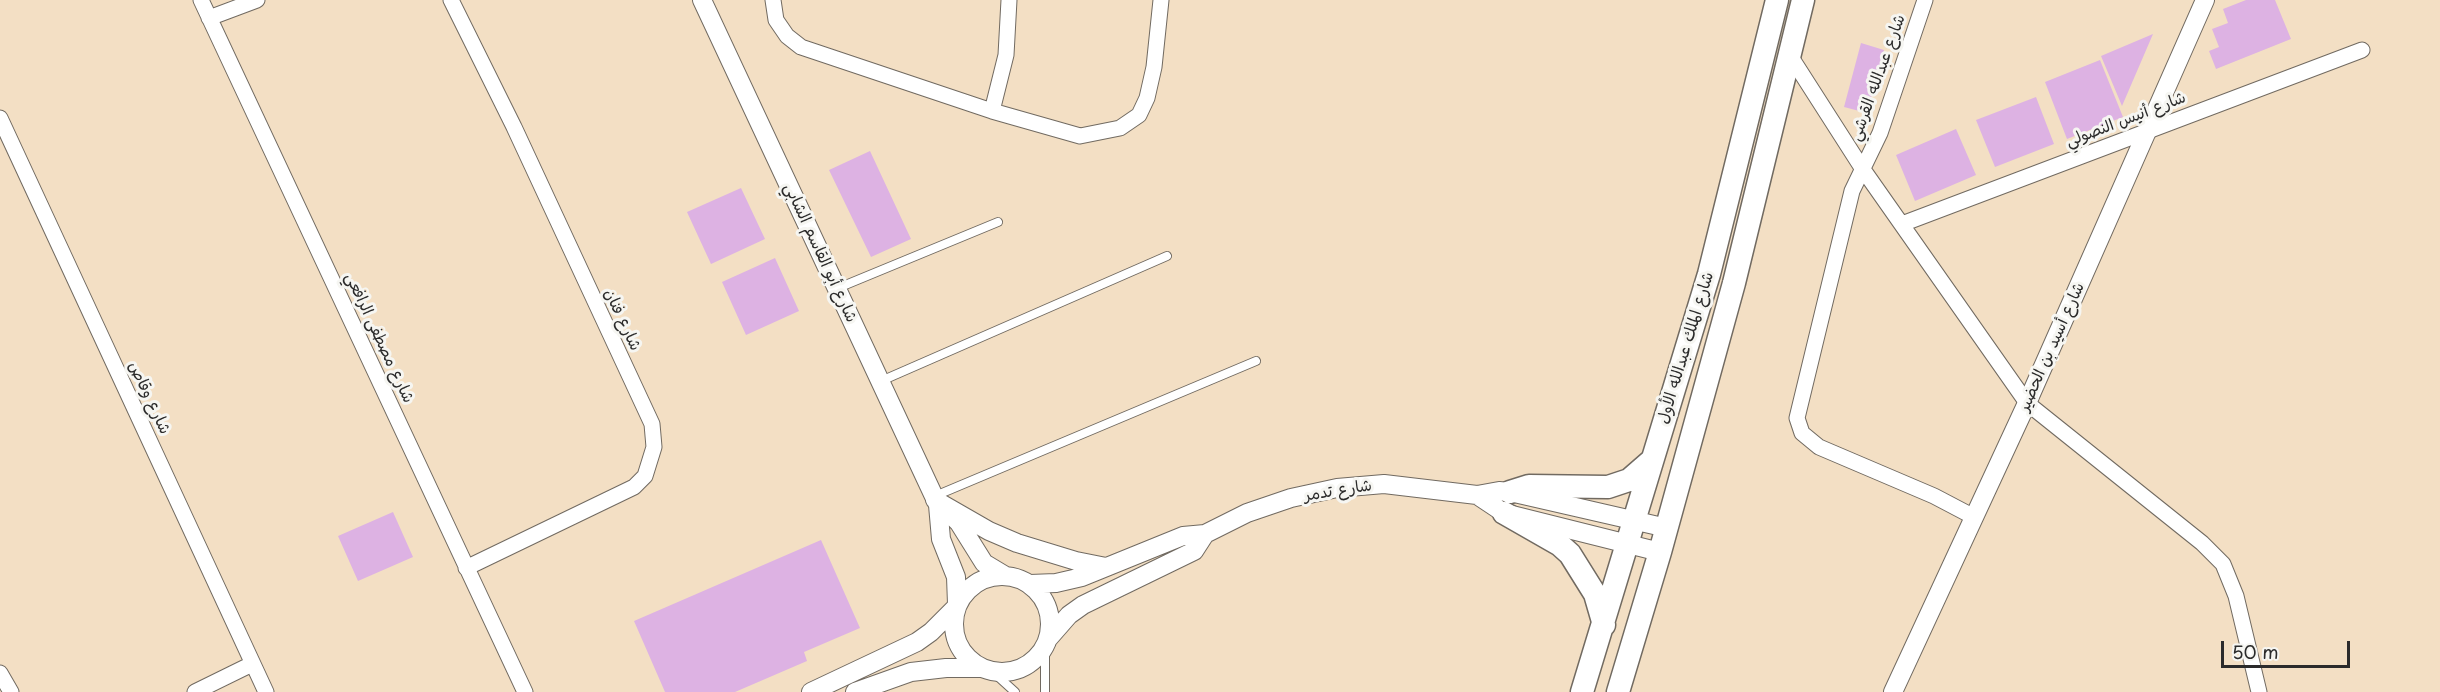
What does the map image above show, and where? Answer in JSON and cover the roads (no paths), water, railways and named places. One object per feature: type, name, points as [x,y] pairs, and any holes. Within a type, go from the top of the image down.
[{"type":"main road","name":"شارع الملك عبدالله الأول","points":[[1582,692],[1709,274],[1777,0]]},
{"type":"main road","name":"شارع الملك عبدالله الأول","points":[[1618,692],[1667,528],[1734,283],[1803,0]]},
{"type":"main road","points":[[1604,624],[1595,594],[1570,554],[1507,502],[1529,486],[1608,487],[1629,480],[1653,459]]},
{"type":"street","name":"شارع مصطفى الرافعي","points":[[201,0],[525,692]]},
{"type":"street","points":[[209,18],[257,0]]},
{"type":"street","name":"شارع فنان","points":[[451,0],[514,127],[652,424],[654,447],[651,464],[645,476],[634,487],[466,568]]},
{"type":"street","name":"شارع أبو القاسم الشابي","points":[[702,0],[935,501],[941,539],[956,577],[957,605]]},
{"type":"street","points":[[773,0],[776,20],[788,36],[801,47],[992,111],[1080,135],[1120,128],[1139,115],[1147,98],[1154,67],[1161,0]]},
{"type":"street","points":[[992,111],[1006,55],[1009,0]]},
{"type":"street","name":"شارع عبدالله القرشي","points":[[1925,0],[1880,133],[1862,168],[1849,203],[1797,410],[1799,425],[1807,439],[1819,447],[1934,496],[1974,517]]},
{"type":"street","name":"شارع أسيد بن الحضير","points":[[1893,692],[2027,403],[2205,0]]},
{"type":"street","name":"شارع أنيس النصولي","points":[[1902,224],[2362,50]]},
{"type":"street","points":[[1790,54],[1862,168],[2027,403],[2218,558],[2231,579],[2259,692]]},
{"type":"street","name":"شارع وقاص","points":[[0,119],[266,692]]},
{"type":"street","name":"شارع تدمر","points":[[1030,584],[1070,581],[1183,536],[1205,534],[1247,513],[1291,498],[1337,488],[1384,484],[1477,495],[1499,491],[1507,502],[1660,552]]},
{"type":"street","points":[[935,501],[989,531],[1017,543],[1066,559],[1106,567]]},
{"type":"street","name":"شارع أبو القاسم الشابي","points":[[935,501],[953,516],[984,563],[1004,575]]},
{"type":"street","name":"شارع تدمر","points":[[1507,502],[1634,520],[1667,528]]},
{"type":"street","name":"شارع تدمر","points":[[1046,644],[1069,615],[1083,605],[1194,551],[1205,534]]},
{"type":"street","points":[[811,692],[917,642],[932,632],[957,605],[965,591],[976,582],[1004,575],[1030,584],[1047,606],[1050,619],[1046,644],[1036,659],[1023,667],[1009,672],[946,668],[911,672],[855,692]]},
{"type":"street","points":[[957,605],[953,621],[957,642],[969,660],[987,670]]},
{"type":"street","points":[[195,692],[252,664]]},
{"type":"street","points":[[0,673],[11,692]]},
{"type":"lane","points":[[837,289],[998,222]]},
{"type":"lane","points":[[880,381],[1167,256]]},
{"type":"lane","points":[[935,501],[1256,361]]},
{"type":"lane","points":[[1045,692],[1046,644]]},
{"type":"lane","points":[[987,670],[1015,692]]}]
